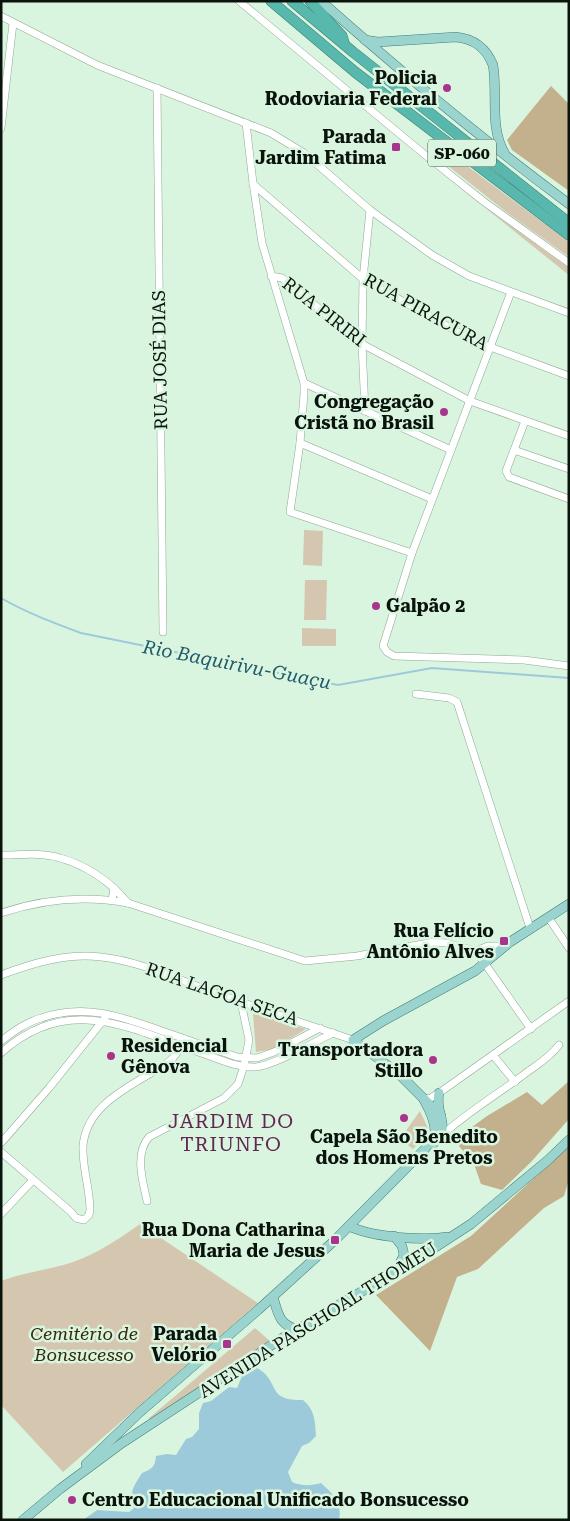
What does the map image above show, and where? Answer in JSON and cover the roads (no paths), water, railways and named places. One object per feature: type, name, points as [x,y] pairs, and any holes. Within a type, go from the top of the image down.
[{"type":"highway","name":"SP-060","points":[[272,1],[355,72],[569,235]]},
{"type":"highway","name":"SP-060","points":[[292,1],[345,47],[569,223]]},
{"type":"highway","points":[[310,1],[342,36],[345,47]]},
{"type":"main road","points":[[321,1],[365,40],[508,158],[569,204]]},
{"type":"main road","points":[[365,40],[378,42],[456,37],[466,38],[479,44],[493,65],[496,127],[502,148],[508,158]]},
{"type":"main road","points":[[353,1040],[383,1021],[484,965],[530,928],[569,904]]},
{"type":"main road","name":"RUA LAGOA SECA","points":[[353,1040],[398,1073],[423,1098]]},
{"type":"main road","points":[[425,1149],[430,1148],[439,1138],[443,1126],[437,1101],[439,1093]]},
{"type":"main road","points":[[423,1098],[440,1116]]},
{"type":"main road","points":[[106,1455],[151,1408],[156,1400],[273,1297],[349,1226],[425,1149],[434,1136],[434,1128],[430,1110],[423,1098]]},
{"type":"main road","name":"AVENIDA PASCHOAL THOMEU","points":[[23,1520],[60,1489],[106,1455],[296,1329],[472,1224],[569,1140]]},
{"type":"main road","points":[[349,1226],[358,1231],[429,1240],[452,1237]]},
{"type":"main road","points":[[394,1236],[402,1246],[404,1255],[396,1271]]},
{"type":"main road","points":[[273,1297],[281,1320],[288,1327],[296,1329]]},
{"type":"main road","name":"AVENIDA PASCHOAL THOMEU","points":[[60,1489],[140,1412],[156,1400]]},
{"type":"street","points":[[239,1],[424,154],[484,201],[569,263]]},
{"type":"street","points":[[1,16],[97,65],[271,133],[291,144],[370,210],[432,254],[469,276],[569,313]]},
{"type":"street","points":[[1,128],[13,23]]},
{"type":"street","name":"RUA JOSÉ DIAS","points":[[157,88],[163,632]]},
{"type":"street","points":[[246,123],[262,243],[304,383],[300,443],[290,512],[412,553]]},
{"type":"street","name":"RUA PIRACURA","points":[[253,183],[363,279],[474,341],[569,376]]},
{"type":"street","points":[[365,411],[362,344],[363,279],[370,210]]},
{"type":"street","name":"RUA PIRIRI","points":[[271,276],[282,278],[362,344],[470,401],[569,436]]},
{"type":"street","points":[[511,292],[412,553],[383,646],[387,652],[394,656],[524,660],[569,666]]},
{"type":"street","points":[[304,383],[451,450]]},
{"type":"street","points":[[525,420],[506,475],[569,499]]},
{"type":"street","points":[[300,443],[432,499]]},
{"type":"street","points":[[514,450],[569,469]]},
{"type":"street","points":[[416,694],[449,698],[457,702],[530,928]]},
{"type":"street","points":[[1,855],[59,857],[101,878],[128,903]]},
{"type":"street","points":[[112,900],[114,888]]},
{"type":"street","points":[[1,913],[36,903],[65,900],[112,900],[128,903],[305,961],[357,956],[434,942],[446,943],[476,951],[488,946],[506,946]]},
{"type":"street","points":[[548,917],[569,948]]},
{"type":"street","points":[[476,951],[484,965],[531,1029]]},
{"type":"street","name":"RUA LAGOA SECA","points":[[1,975],[24,966],[67,956],[102,957],[141,966],[353,1040]]},
{"type":"street","points":[[423,1098],[429,1098],[439,1093],[569,1001]]},
{"type":"street","points":[[147,1201],[141,1170],[141,1156],[145,1142],[149,1138],[224,1098],[238,1084],[246,1058],[249,1033],[241,1002]]},
{"type":"street","points":[[1,1041],[42,1017],[73,1012],[106,1013],[115,1014],[237,1056],[256,1058],[264,1056],[320,1028]]},
{"type":"street","points":[[1,1143],[104,1021],[106,1013]]},
{"type":"street","points":[[1,1053],[20,1038],[47,1025],[75,1019],[112,1022],[234,1064],[255,1067],[266,1064],[333,1033]]},
{"type":"street","points":[[439,1138],[458,1120],[514,1082],[554,1052],[559,1045]]},
{"type":"street","points":[[1,1152],[70,1210],[76,1218],[81,1220],[87,1217],[90,1210],[83,1155],[85,1134],[90,1122],[114,1096],[175,1058],[182,1046]]},
{"type":"street","points":[[493,1055],[514,1082]]},
{"type":"street","points":[[440,1116],[452,1121],[458,1120]]},
{"type":"street","points":[[1,1214],[33,1180]]},
{"type":"water","points":[[257,1368],[269,1379],[278,1394],[291,1399],[303,1400],[310,1408],[315,1421],[316,1436],[309,1443],[302,1446],[288,1472],[292,1482],[306,1485],[321,1483],[338,1503],[339,1520],[83,1520],[97,1510],[129,1512],[134,1508],[132,1493],[134,1486],[142,1473],[155,1463],[156,1456],[176,1455],[186,1439],[192,1437],[199,1429],[199,1413],[203,1403],[211,1401],[229,1387],[237,1388],[242,1376]]},
{"type":"waterway","name":"Rio Baquirivu-Guaçu","points":[[1,598],[31,613],[81,633],[338,685],[432,668],[569,678]]},
{"type":"place","name":"Policia Rodoviaria Federal","points":[[447,88]]},
{"type":"place","name":"Parada Jardim Fatima","points":[[396,147]]},
{"type":"place","name":"Congregação Cristã no Brasil","points":[[444,412]]},
{"type":"place","name":"Galpão 2","points":[[376,606]]},
{"type":"place","name":"Rua Felício Antônio Alves","points":[[504,941]]},
{"type":"place","name":"Residencial Gênova","points":[[111,1056]]},
{"type":"place","name":"Transportadora Stillo","points":[[433,1060]]},
{"type":"place","name":"Capela São Benedito dos Homens Pretos","points":[[404,1118]]},
{"type":"place","name":"Rua Dona Catharina Maria de Jesus","points":[[335,1240]]},
{"type":"place","name":"Parada Velório","points":[[227,1344]]},
{"type":"place","name":"Centro Educacional Unificado Bonsucesso","points":[[72,1500]]},
{"type":"district","name":"JARDIM DO TRIUNFO","points":[[231,1132]]},
{"type":"park label","name":"Cemitério de Bonsucesso","points":[[84,1344]]}]
